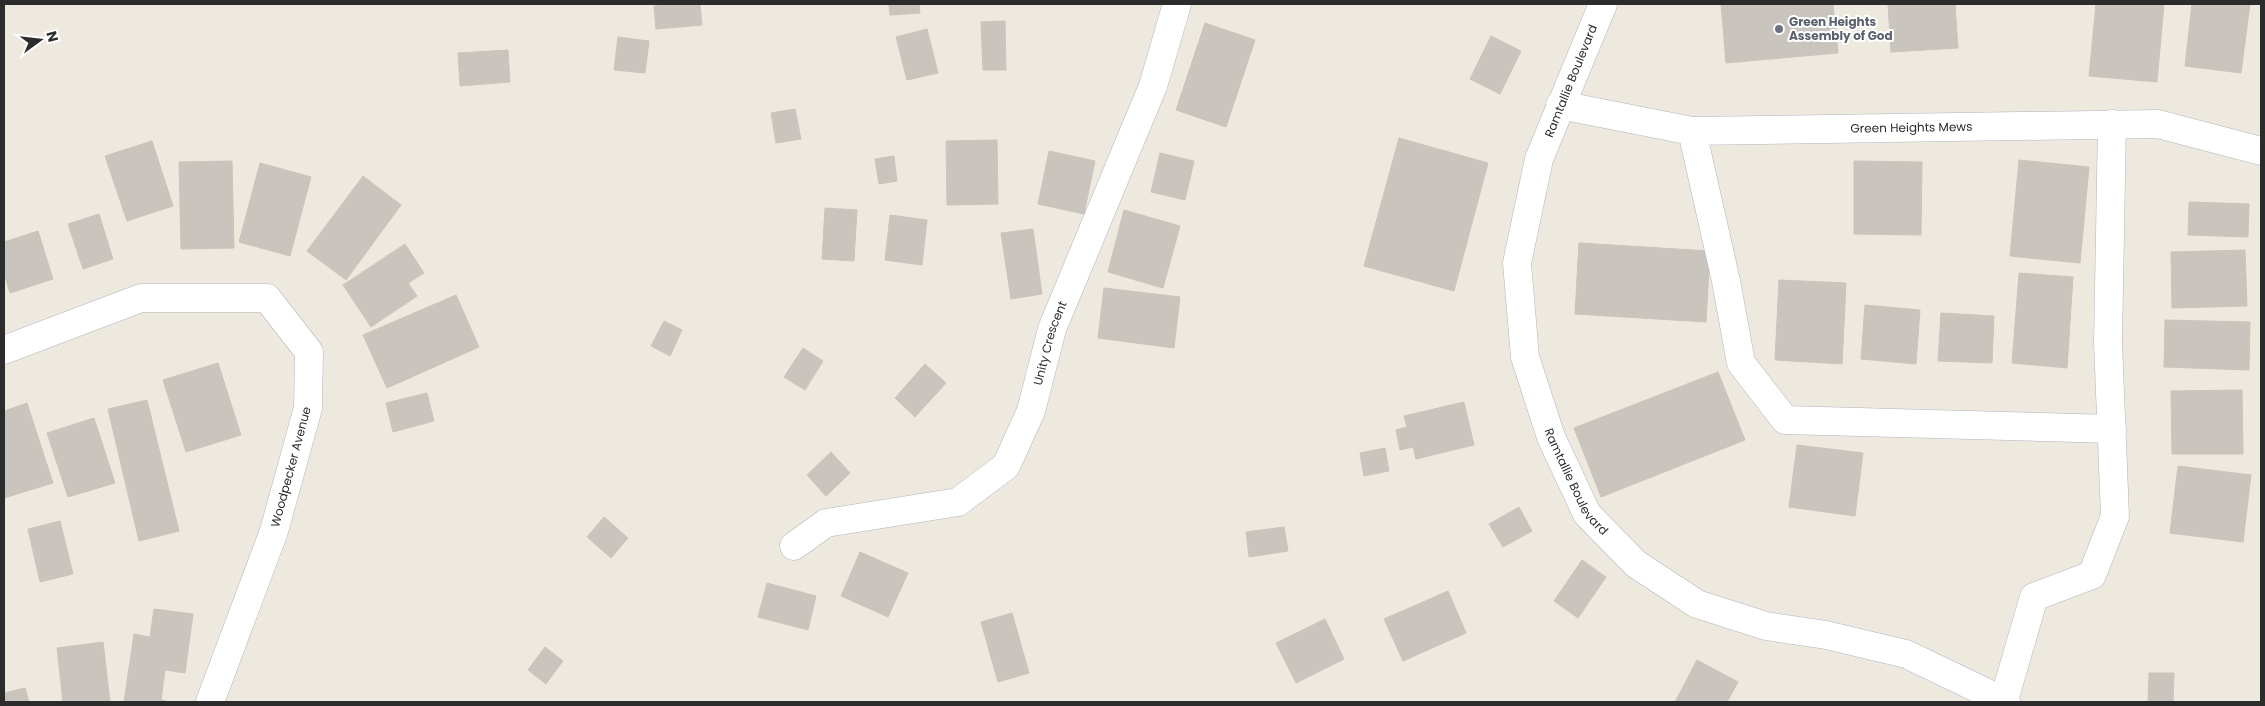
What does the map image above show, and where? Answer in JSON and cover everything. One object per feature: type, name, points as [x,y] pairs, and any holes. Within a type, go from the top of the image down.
[{"type":"street","name":"Unity Crescent","points":[[794,546],[826,523],[958,502],[1006,466],[1031,411],[1052,328],[1153,86],[1177,4]]},
{"type":"street","name":"Ramtallie Boulevard","points":[[1603,4],[1539,159],[1517,263],[1525,357],[1551,437],[1587,514],[1636,564],[1697,604],[1766,626],[1826,635],[1906,654],[2005,701]]},
{"type":"street","name":"Green Heights Mews","points":[[1560,105],[1692,131],[2158,124],[2261,151]]},
{"type":"street","points":[[2005,701],[2034,597],[2092,575],[2115,516],[2108,343],[2112,124]]},
{"type":"street","points":[[1692,131],[1726,281],[1741,363],[1785,420],[2112,429]]},
{"type":"street","name":"Woodpecker Avenue","points":[[4,350],[140,298],[267,298],[309,352],[308,408],[276,522],[210,702]]},
{"type":"building","points":[[700,4],[702,25],[656,29],[654,6]]},
{"type":"building","points":[[889,4],[919,4],[920,13],[890,15]]},
{"type":"building","name":"Green Heights Assembly of God","points":[[1721,4],[1833,4],[1838,53],[1726,63]]},
{"type":"building","points":[[1888,4],[1955,4],[1958,48],[1891,52]]},
{"type":"building","points":[[2096,4],[2164,4],[2157,82],[2089,76]]},
{"type":"building","points":[[2192,4],[2250,4],[2241,73],[2185,66]]},
{"type":"building","points":[[1005,21],[1006,70],[983,70],[981,22]]},
{"type":"building","points":[[1205,23],[1255,40],[1226,127],[1176,110]]},
{"type":"building","points":[[927,29],[938,73],[907,80],[896,37]]},
{"type":"building","points":[[1491,36],[1521,51],[1500,94],[1470,79]]},
{"type":"building","points":[[618,37],[649,41],[645,73],[614,70]]},
{"type":"building","points":[[508,50],[510,82],[460,86],[458,53]]},
{"type":"building","points":[[795,109],[801,139],[776,143],[771,113]]},
{"type":"building","points":[[1399,138],[1488,163],[1454,291],[1364,266]]},
{"type":"building","points":[[997,140],[998,204],[947,205],[946,141]]},
{"type":"building","points":[[152,141],[173,206],[127,221],[105,156]]},
{"type":"building","points":[[1049,151],[1095,161],[1084,214],[1038,204]]},
{"type":"building","points":[[1160,153],[1194,161],[1185,200],[1151,192]]},
{"type":"building","points":[[894,156],[897,181],[879,184],[875,159]]},
{"type":"building","points":[[2019,160],[2089,167],[2080,263],[2010,256]]},
{"type":"building","points":[[232,161],[234,248],[181,249],[179,162]]},
{"type":"building","points":[[1854,161],[1922,162],[1921,235],[1854,234]]},
{"type":"building","points":[[260,163],[311,177],[290,256],[239,242]]},
{"type":"building","points":[[363,176],[401,205],[346,280],[307,251]]},
{"type":"building","points":[[2189,202],[2249,204],[2248,237],[2188,235]]},
{"type":"building","points":[[825,208],[857,210],[854,261],[822,259]]},
{"type":"building","points":[[1124,210],[1180,226],[1163,288],[1108,272]]},
{"type":"building","points":[[99,214],[113,259],[83,269],[68,224]]},
{"type":"building","points":[[890,215],[927,220],[922,265],[885,260]]},
{"type":"building","points":[[1033,229],[1042,294],[1011,299],[1001,233]]},
{"type":"building","points":[[38,231],[53,279],[10,293],[4,273],[4,242]]},
{"type":"building","points":[[1579,243],[1710,251],[1706,322],[1575,314]]},
{"type":"building","points":[[405,244],[424,273],[408,283],[417,296],[371,327],[343,285]]},
{"type":"building","points":[[2245,250],[2247,306],[2172,308],[2171,252]]},
{"type":"building","points":[[2019,273],[2073,277],[2067,368],[2012,363]]},
{"type":"building","points":[[1779,280],[1846,283],[1842,364],[1775,360]]},
{"type":"building","points":[[1104,288],[1180,297],[1174,348],[1098,338]]},
{"type":"building","points":[[456,295],[479,347],[387,388],[363,335]]},
{"type":"building","points":[[1865,305],[1920,310],[1916,364],[1861,359]]},
{"type":"building","points":[[1941,313],[1994,316],[1992,363],[1938,361]]},
{"type":"building","points":[[2165,320],[2250,322],[2249,370],[2164,367]]},
{"type":"building","points":[[664,321],[682,330],[670,356],[651,346]]},
{"type":"building","points":[[803,348],[823,361],[805,390],[784,377]]},
{"type":"building","points":[[218,363],[241,435],[186,452],[163,380]]},
{"type":"building","points":[[925,364],[946,383],[915,417],[895,398]]},
{"type":"building","points":[[1718,372],[1745,440],[1601,497],[1574,428]]},
{"type":"building","points":[[2242,390],[2243,454],[2172,454],[2171,391]]},
{"type":"building","points":[[427,393],[434,421],[393,432],[386,403]]},
{"type":"building","points":[[147,400],[179,531],[139,541],[108,409]]},
{"type":"building","points":[[1464,402],[1474,445],[1416,459],[1413,447],[1400,450],[1396,430],[1407,427],[1404,416]]},
{"type":"building","points":[[27,403],[53,483],[4,498],[4,411]]},
{"type":"building","points":[[94,418],[115,483],[68,497],[47,433]]},
{"type":"building","points":[[1797,445],[1863,453],[1855,516],[1789,507]]},
{"type":"building","points":[[1385,448],[1389,471],[1364,476],[1360,453]]},
{"type":"building","points":[[831,452],[850,473],[826,496],[807,475]]},
{"type":"building","points":[[2178,466],[2251,475],[2243,542],[2170,533]]},
{"type":"building","points":[[1519,507],[1532,531],[1503,547],[1489,524]]},
{"type":"building","points":[[604,517],[628,538],[611,558],[587,537]]},
{"type":"building","points":[[60,521],[73,574],[40,582],[28,529]]},
{"type":"building","points":[[1284,527],[1288,551],[1249,557],[1246,532]]},
{"type":"building","points":[[860,552],[908,573],[888,617],[841,596]]},
{"type":"building","points":[[1582,560],[1606,577],[1578,618],[1554,601]]},
{"type":"building","points":[[767,583],[816,596],[808,630],[758,617]]},
{"type":"building","points":[[1448,591],[1466,633],[1403,661],[1384,619]]},
{"type":"building","points":[[154,609],[193,614],[185,673],[165,670],[161,700],[169,702],[124,702],[134,634],[150,637]]},
{"type":"building","points":[[1012,613],[1029,673],[998,682],[981,622]]},
{"type":"building","points":[[1325,619],[1344,659],[1296,683],[1276,643]]},
{"type":"building","points":[[103,642],[110,702],[63,702],[57,648]]},
{"type":"building","points":[[545,647],[563,661],[546,684],[528,670]]},
{"type":"building","points":[[1697,660],[1738,682],[1727,702],[1675,702]]},
{"type":"building","points":[[2149,673],[2174,673],[2173,702],[2148,702]]},
{"type":"building","points":[[25,688],[29,702],[4,702],[4,693]]},
{"type":"place","name":"Green Heights Assembly of God","points":[[1779,29]]}]
